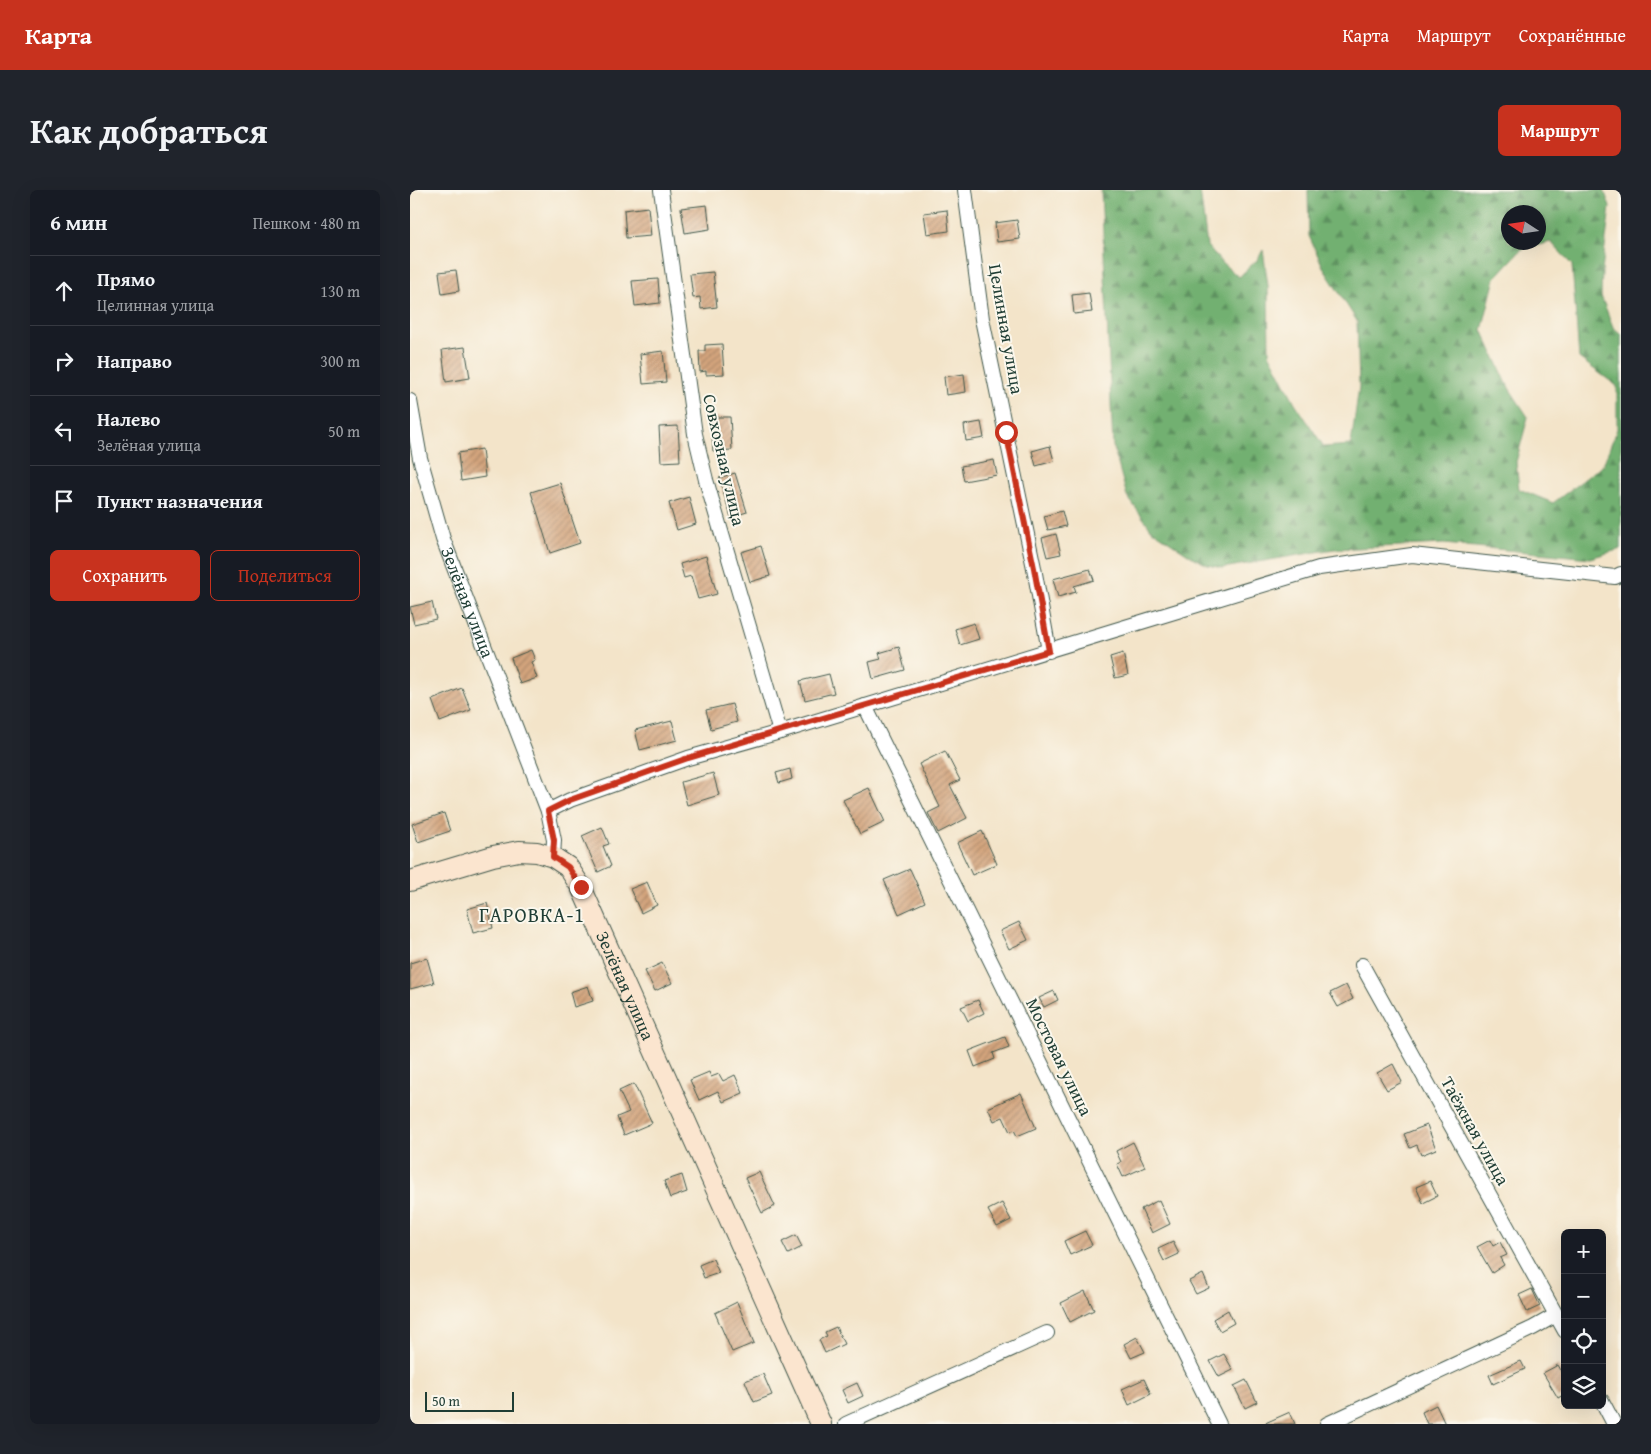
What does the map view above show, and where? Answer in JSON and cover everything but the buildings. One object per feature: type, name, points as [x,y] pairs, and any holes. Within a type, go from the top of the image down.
[{"type":"main road","points":[[410,881],[493,856],[519,851],[537,852],[553,857]]},
{"type":"main road","name":"Зелёная улица","points":[[553,857],[568,867],[581,887],[821,1424]]},
{"type":"street","name":"Совхозная улица","points":[[661,190],[695,434],[780,732]]},
{"type":"street","name":"Целинная улица","points":[[965,190],[982,319],[1034,568],[1049,651]]},
{"type":"street","name":"Зелёная улица","points":[[410,401],[420,458],[444,539],[548,811],[554,840],[553,857]]},
{"type":"street","points":[[548,811],[570,800],[688,758],[780,732],[1320,568],[1412,555],[1614,577],[1621,574]]},
{"type":"street","name":"Мостовая улица","points":[[865,706],[1219,1424]]},
{"type":"street","name":"Таёжная улица","points":[[1362,965],[1561,1324]]},
{"type":"street","points":[[1327,1424],[1355,1418],[1556,1315]]},
{"type":"street","points":[[846,1424],[1047,1333]]},
{"type":"street","points":[[1606,1409],[1614,1424]]},
{"type":"green space","points":[[1101,190],[1200,190],[1207,246],[1221,262],[1239,277],[1258,259],[1263,250],[1268,286],[1269,353],[1295,403],[1324,447],[1351,445],[1359,387],[1357,321],[1324,269],[1309,236],[1308,190],[1604,190],[1610,207],[1602,271],[1601,296],[1613,327],[1621,334],[1621,549],[1590,558],[1444,544],[1334,549],[1223,568],[1208,565],[1194,558],[1152,530],[1127,496],[1113,446]],"holes":[[[1501,205],[1546,205],[1546,243],[1551,242],[1572,265],[1579,358],[1617,386],[1617,429],[1603,465],[1553,503],[1519,489],[1516,462],[1528,417],[1509,388],[1482,330],[1495,278],[1521,250],[1501,250]]]},
{"type":"district","name":"ГАРОВКА-1","points":[[532,915]]},
{"type":"route","points":[[581,887],[568,867],[553,857],[554,840],[548,811],[570,800],[688,758],[1049,651],[1006,432]]}]
